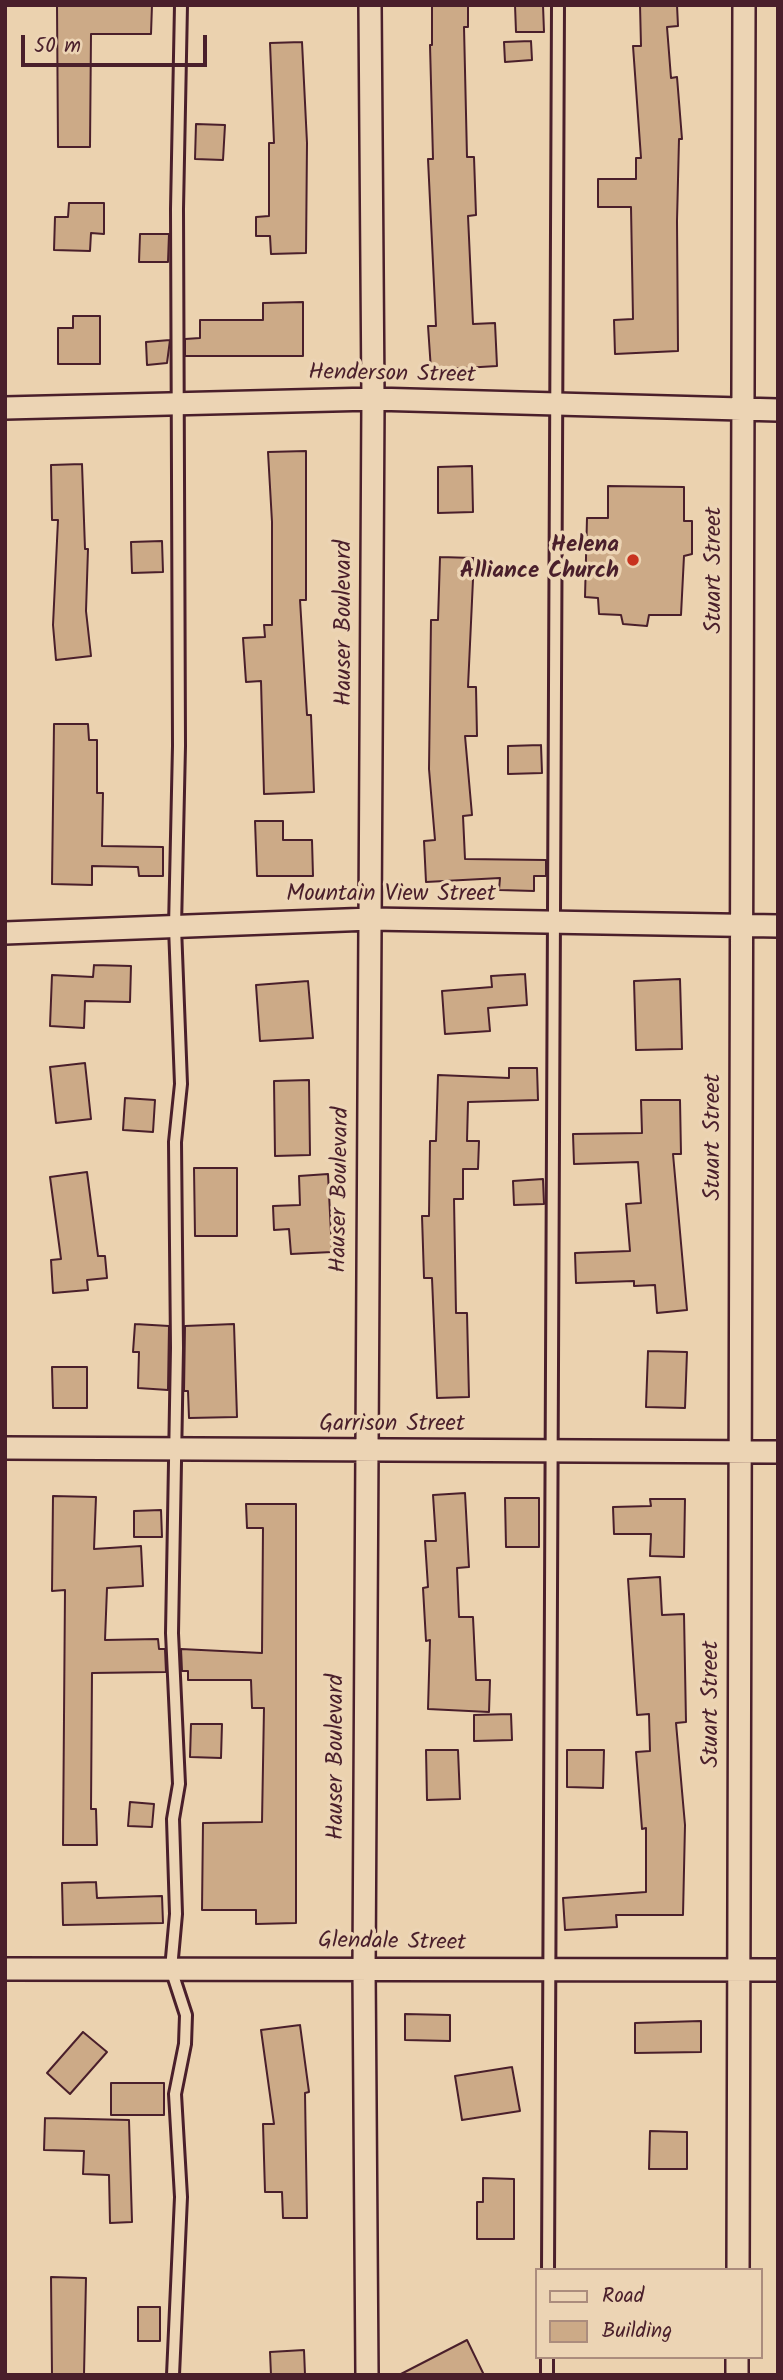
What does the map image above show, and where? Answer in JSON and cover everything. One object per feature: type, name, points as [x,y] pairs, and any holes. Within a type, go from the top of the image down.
[{"type":"street","name":"Hauser Boulevard","points":[[367,2375],[364,1969],[373,399],[370,5]]},
{"type":"street","name":"Stuart Street","points":[[738,2268],[744,5]]},
{"type":"street","name":"Henderson Street","points":[[5,408],[373,399],[778,410]]},
{"type":"street","name":"Mountain View Street","points":[[5,933],[371,919],[778,926]]},
{"type":"street","name":"Garrison Street","points":[[5,1448],[551,1453],[778,1452]]},
{"type":"street","name":"Glendale Street","points":[[5,1969],[549,1972],[778,1970]]},
{"type":"lane","points":[[173,2375],[181,2197],[175,2094],[186,2044],[186,2015],[171,1969],[176,1914],[173,1819],[179,1784],[172,1633],[177,1348],[176,1142],[181,1084],[175,926],[179,746],[181,5]]},
{"type":"lane","points":[[548,2268],[558,5]]},
{"type":"building","points":[[57,5],[152,5],[151,34],[91,34],[90,147],[58,147]]},
{"type":"building","points":[[432,5],[468,5],[468,27],[464,27],[467,157],[474,157],[476,215],[468,216],[473,324],[495,323],[497,366],[431,370],[428,326],[436,326],[428,159],[433,159],[430,45]]},
{"type":"building","points":[[515,5],[543,5],[544,32],[516,32]]},
{"type":"building","points":[[640,5],[677,5],[678,26],[667,27],[671,78],[677,77],[682,139],[679,139],[677,221],[678,351],[615,354],[614,320],[633,319],[631,207],[598,207],[598,179],[636,179],[636,158],[641,158],[633,46],[641,46]]},
{"type":"building","points":[[531,41],[532,60],[505,62],[504,42]]},
{"type":"building","points":[[302,42],[307,143],[306,253],[271,254],[270,236],[256,236],[256,217],[269,216],[269,143],[274,143],[270,43]]},
{"type":"building","points":[[196,124],[225,125],[223,160],[195,159]]},
{"type":"building","points":[[69,203],[104,203],[104,234],[91,233],[90,251],[54,250],[55,217],[68,217]]},
{"type":"building","points":[[140,234],[169,234],[168,262],[139,262]]},
{"type":"building","points":[[303,302],[303,356],[185,356],[185,339],[200,338],[200,320],[263,320],[263,303]]},
{"type":"building","points":[[73,316],[100,316],[100,364],[58,364],[58,328],[73,328]]},
{"type":"building","points":[[170,340],[167,363],[147,365],[146,342]]},
{"type":"building","points":[[306,451],[306,600],[300,600],[307,715],[311,715],[314,792],[264,794],[261,681],[246,682],[243,638],[265,637],[264,625],[272,625],[272,522],[268,452]]},
{"type":"building","points":[[82,464],[85,549],[88,549],[86,611],[91,656],[56,660],[53,625],[58,520],[52,520],[51,465]]},
{"type":"building","points":[[472,466],[473,512],[438,513],[438,467]]},
{"type":"building","points":[[608,486],[684,487],[684,521],[692,521],[692,554],[684,556],[681,615],[649,615],[647,626],[623,624],[621,615],[599,614],[598,598],[585,597],[587,518],[608,518]]},
{"type":"building","points":[[162,541],[163,572],[132,573],[131,542]]},
{"type":"building","points":[[440,557],[474,558],[468,687],[476,687],[477,736],[465,736],[472,815],[463,816],[465,859],[546,860],[546,876],[534,876],[534,891],[499,890],[500,878],[426,882],[424,841],[435,840],[429,769],[431,620],[438,620]]},
{"type":"building","points":[[54,724],[88,724],[89,740],[97,740],[97,793],[103,793],[102,846],[163,847],[163,876],[139,876],[138,867],[92,866],[92,885],[52,884]]},
{"type":"building","points":[[541,745],[542,773],[508,774],[508,746]]},
{"type":"building","points":[[255,821],[283,821],[283,840],[312,840],[313,876],[257,876]]},
{"type":"building","points":[[94,965],[131,966],[130,1002],[85,1001],[84,1028],[50,1026],[52,975],[93,977]]},
{"type":"building","points":[[525,974],[527,1005],[488,1008],[490,1031],[445,1034],[442,991],[492,987],[491,976]]},
{"type":"building","points":[[680,979],[682,1049],[636,1050],[634,981]]},
{"type":"building","points":[[308,981],[313,1038],[260,1041],[256,985]]},
{"type":"building","points":[[85,1063],[91,1119],[56,1123],[50,1067]]},
{"type":"building","points":[[509,1068],[537,1068],[538,1100],[468,1102],[467,1141],[479,1141],[478,1169],[463,1169],[463,1199],[454,1199],[456,1313],[467,1313],[469,1397],[437,1398],[432,1278],[424,1278],[422,1216],[429,1216],[430,1141],[436,1141],[438,1075],[509,1078]]},
{"type":"building","points":[[309,1080],[310,1155],[275,1156],[274,1081]]},
{"type":"building","points":[[125,1098],[155,1100],[153,1132],[123,1130]]},
{"type":"building","points":[[641,1100],[680,1100],[681,1154],[673,1154],[687,1310],[657,1313],[655,1285],[634,1286],[634,1281],[576,1283],[575,1253],[630,1251],[626,1204],[641,1203],[638,1162],[574,1164],[573,1134],[642,1133]]},
{"type":"building","points":[[194,1168],[237,1168],[237,1236],[195,1236]]},
{"type":"building","points":[[87,1172],[98,1256],[105,1256],[107,1278],[87,1280],[88,1290],[53,1293],[51,1260],[61,1259],[50,1177]]},
{"type":"building","points":[[328,1174],[332,1252],[291,1254],[289,1229],[274,1230],[273,1206],[300,1205],[299,1176]]},
{"type":"building","points":[[543,1179],[544,1204],[514,1205],[513,1181]]},
{"type":"building","points":[[135,1324],[169,1326],[168,1390],[138,1388],[139,1352],[133,1352]]},
{"type":"building","points":[[234,1324],[237,1417],[189,1418],[188,1391],[184,1391],[185,1326]]},
{"type":"building","points":[[648,1351],[687,1352],[685,1408],[646,1407]]},
{"type":"building","points":[[52,1367],[87,1367],[87,1408],[53,1408]]},
{"type":"building","points":[[465,1493],[469,1567],[457,1568],[459,1617],[473,1617],[476,1680],[490,1680],[489,1712],[428,1709],[430,1640],[426,1641],[423,1588],[428,1587],[425,1541],[436,1541],[433,1495]]},
{"type":"building","points":[[53,1496],[96,1497],[94,1549],[141,1546],[143,1586],[107,1588],[105,1640],[158,1639],[159,1649],[165,1649],[166,1672],[92,1673],[91,1809],[96,1809],[97,1845],[63,1845],[65,1590],[52,1591]]},
{"type":"building","points":[[505,1498],[539,1498],[539,1547],[506,1547]]},
{"type":"building","points":[[650,1499],[685,1499],[684,1557],[650,1556],[651,1534],[614,1534],[613,1507],[651,1506]]},
{"type":"building","points":[[246,1504],[296,1504],[296,1923],[256,1924],[256,1910],[202,1910],[203,1823],[262,1822],[264,1708],[252,1708],[251,1680],[188,1680],[188,1671],[182,1671],[181,1649],[262,1653],[263,1528],[247,1528]]},
{"type":"building","points":[[161,1510],[162,1537],[134,1537],[134,1511]]},
{"type":"building","points":[[660,1577],[662,1615],[684,1614],[686,1722],[676,1723],[685,1825],[683,1915],[616,1915],[617,1927],[565,1930],[563,1898],[646,1892],[646,1828],[642,1829],[636,1752],[650,1751],[649,1714],[637,1715],[628,1579]]},
{"type":"building","points":[[511,1714],[512,1740],[474,1741],[474,1715]]},
{"type":"building","points":[[191,1724],[222,1724],[221,1758],[190,1757]]},
{"type":"building","points":[[426,1750],[458,1750],[460,1799],[427,1800]]},
{"type":"building","points":[[567,1750],[604,1750],[603,1788],[567,1787]]},
{"type":"building","points":[[130,1802],[154,1804],[152,1827],[128,1826]]},
{"type":"building","points":[[96,1882],[97,1898],[162,1896],[163,1923],[63,1925],[62,1883]]},
{"type":"building","points":[[405,2014],[450,2015],[450,2041],[405,2040]]},
{"type":"building","points":[[701,2021],[701,2052],[635,2053],[635,2023]]},
{"type":"building","points":[[300,2025],[309,2092],[305,2093],[307,2218],[283,2218],[282,2192],[265,2192],[263,2124],[274,2124],[261,2030]]},
{"type":"building","points":[[83,2032],[107,2052],[70,2094],[47,2073]]},
{"type":"building","points":[[512,2067],[520,2111],[462,2120],[455,2076]]},
{"type":"building","points":[[111,2083],[164,2083],[164,2115],[111,2115]]},
{"type":"building","points":[[45,2118],[129,2120],[132,2222],[110,2223],[109,2175],[83,2174],[84,2151],[44,2150]]},
{"type":"building","points":[[650,2131],[687,2132],[687,2169],[649,2169]]},
{"type":"building","points":[[483,2178],[514,2179],[514,2239],[477,2239],[477,2202],[483,2202]]},
{"type":"building","points":[[51,2277],[86,2278],[84,2375],[52,2375]]},
{"type":"building","points":[[138,2307],[160,2307],[160,2341],[138,2341]]},
{"type":"building","points":[[467,2340],[484,2375],[399,2375]]},
{"type":"building","points":[[304,2350],[305,2375],[271,2375],[270,2352]]},
{"type":"place","name":"Helena Alliance Church","points":[[633,560]]}]
